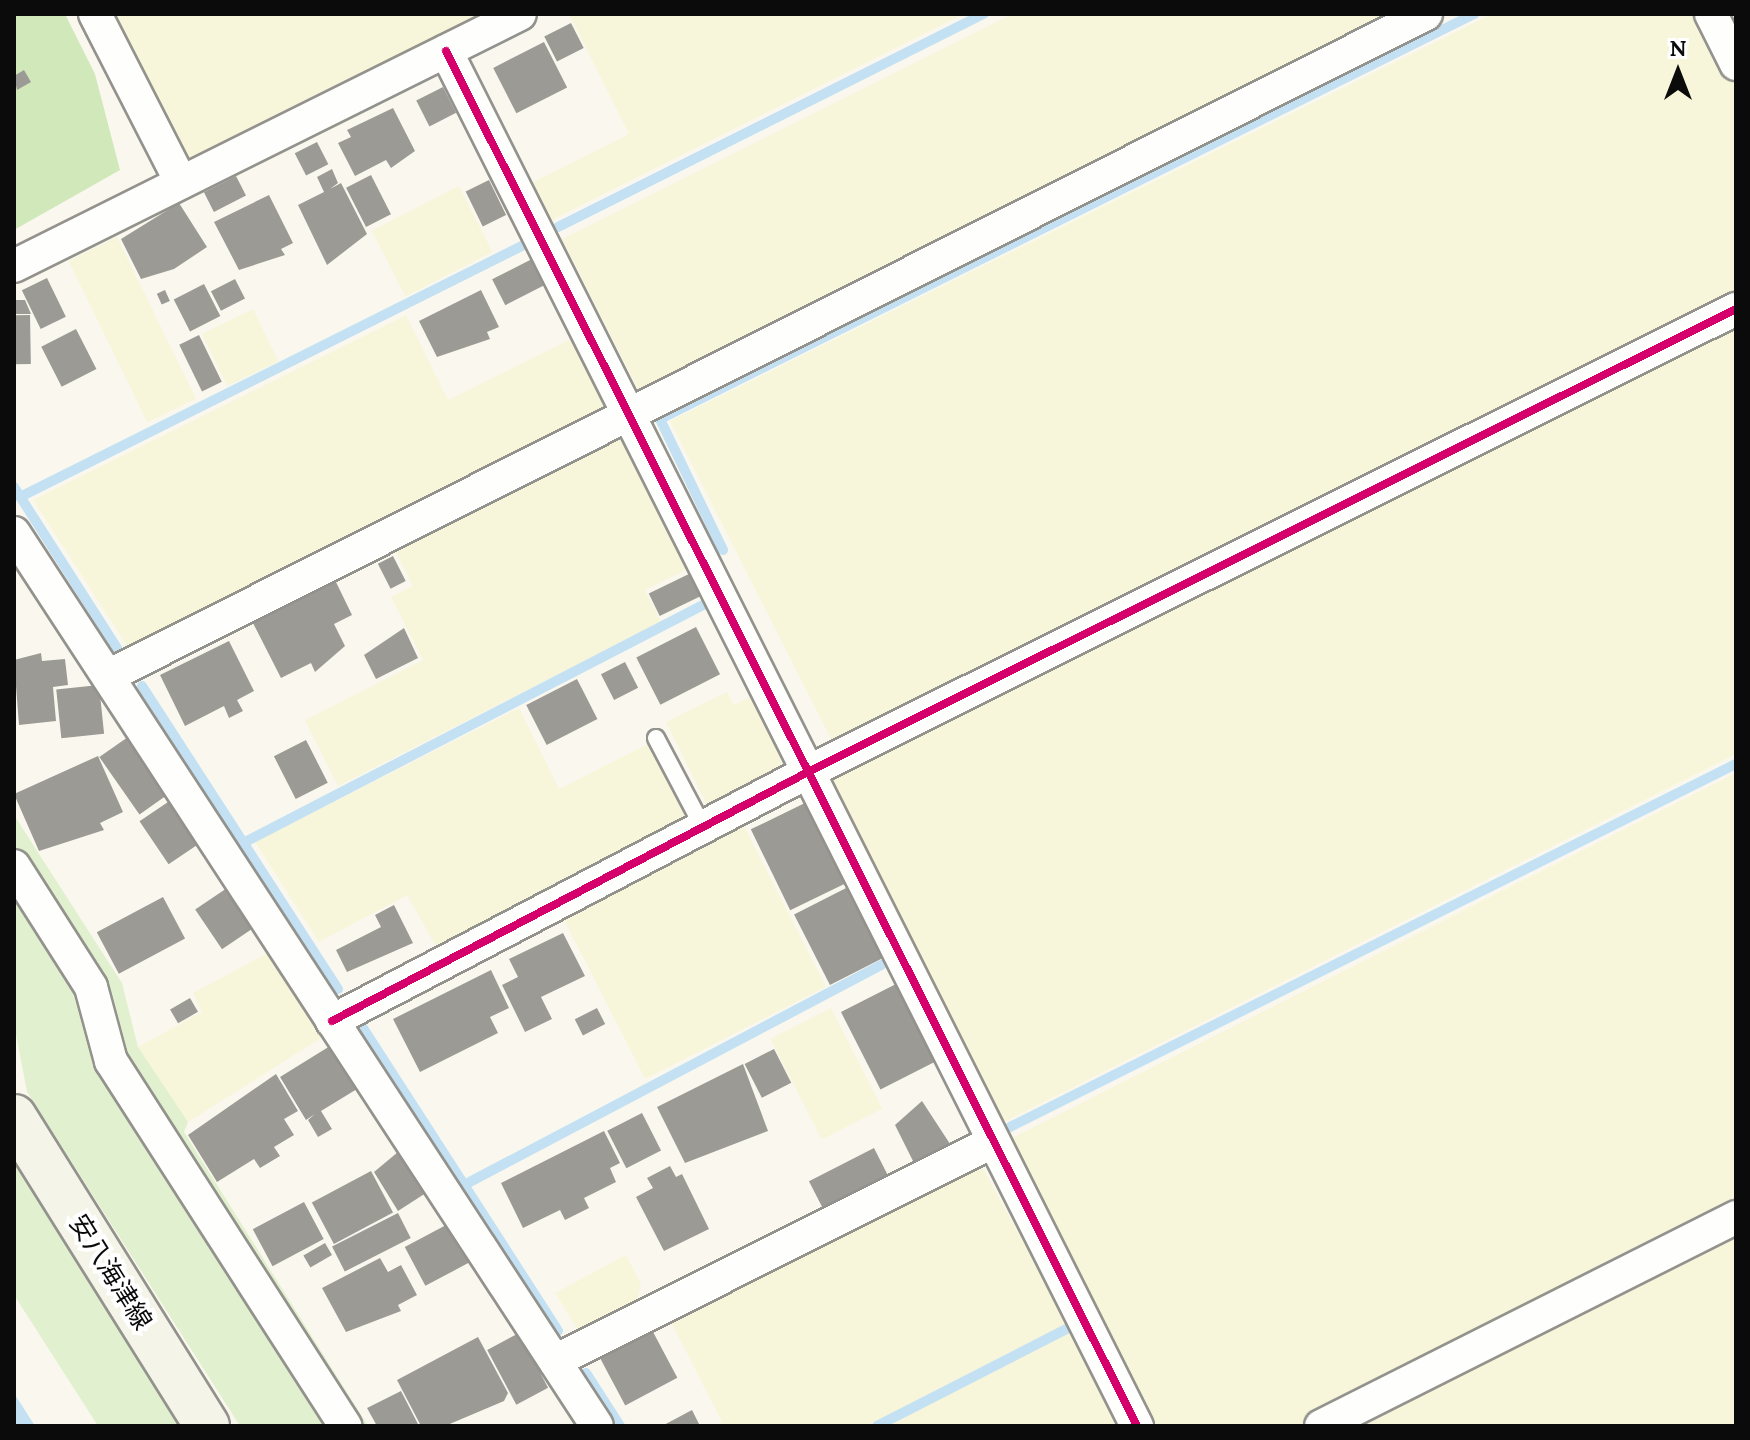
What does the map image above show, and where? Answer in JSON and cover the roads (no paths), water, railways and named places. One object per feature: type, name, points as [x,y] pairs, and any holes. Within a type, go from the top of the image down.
[{"type":"main road","name":"安八海津線","points":[[14,1117],[207,1426]]},
{"type":"street","points":[[95,14],[181,182]]},
{"type":"street","points":[[14,266],[520,14]]},
{"type":"street","points":[[108,676],[1426,14]]},
{"type":"street","points":[[1711,14],[1736,64]]},
{"type":"street","points":[[446,51],[1137,1426]]},
{"type":"street","points":[[332,1021],[810,771],[1736,309]]},
{"type":"street","points":[[14,533],[597,1426]]},
{"type":"street","points":[[14,866],[91,987],[111,1061],[345,1426]]},
{"type":"street","points":[[555,1361],[992,1142]]},
{"type":"street","points":[[1321,1426],[1736,1217]]},
{"type":"lane","points":[[656,738],[703,827]]},
{"type":"water","points":[[14,1393],[35,1426],[14,1426]]},
{"type":"waterway","points":[[558,227],[984,14]]},
{"type":"waterway","points":[[723,550],[660,419],[1474,14]]},
{"type":"waterway","points":[[20,497],[526,244]]},
{"type":"waterway","points":[[14,487],[117,648]]},
{"type":"waterway","points":[[243,843],[709,602]]},
{"type":"waterway","points":[[142,686],[338,989]]},
{"type":"waterway","points":[[1010,1127],[1736,764]]},
{"type":"waterway","points":[[464,1185],[882,965]]},
{"type":"waterway","points":[[363,1028],[558,1331]]},
{"type":"waterway","points":[[877,1426],[1074,1325],[1069,1317]]},
{"type":"waterway","points":[[586,1373],[620,1426]]}]
